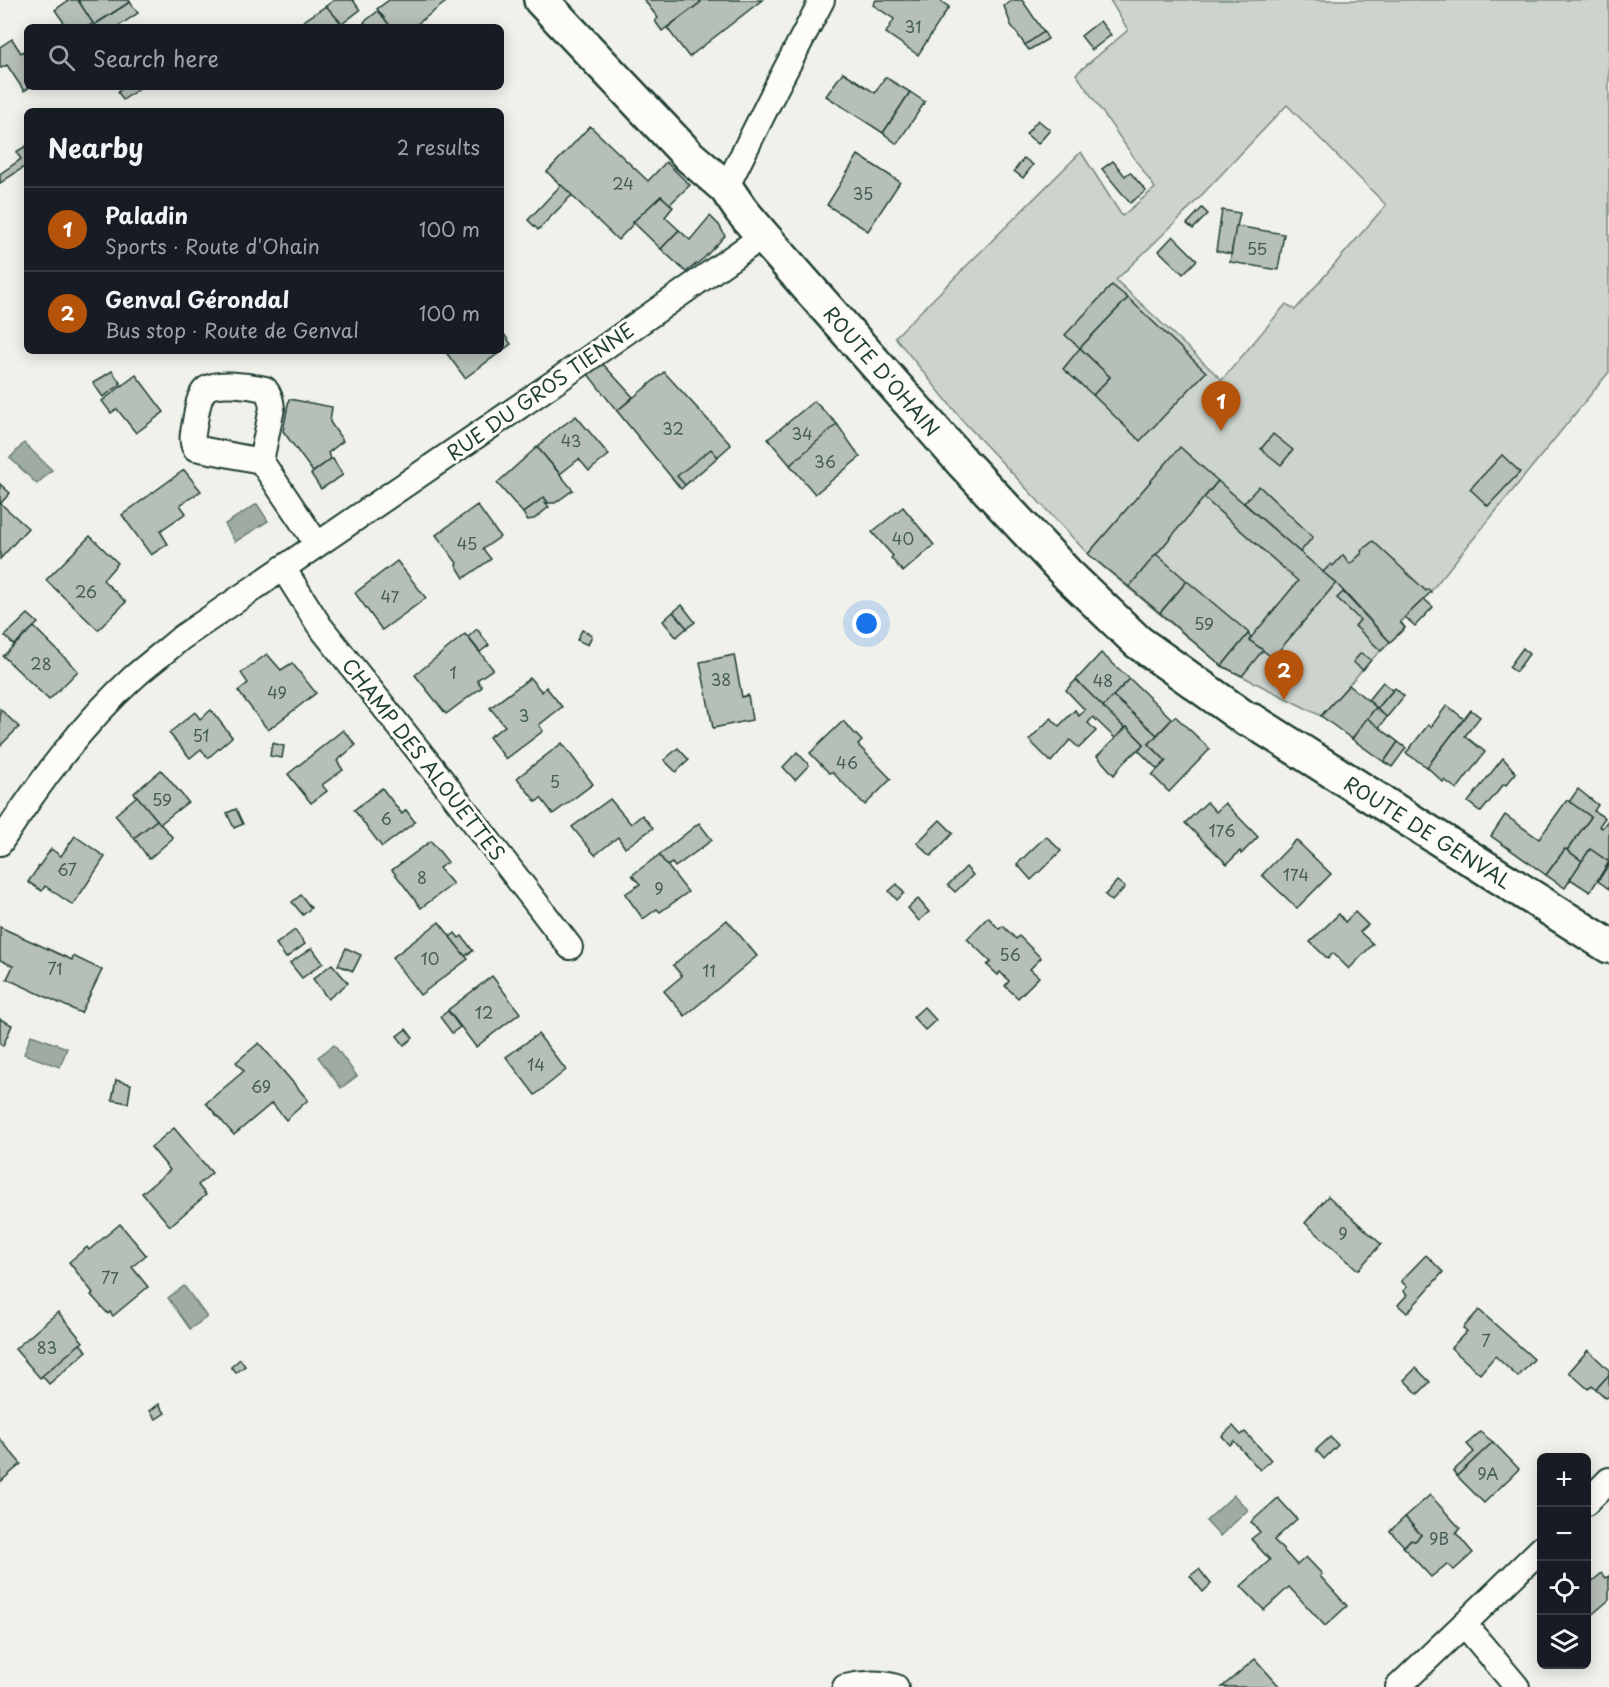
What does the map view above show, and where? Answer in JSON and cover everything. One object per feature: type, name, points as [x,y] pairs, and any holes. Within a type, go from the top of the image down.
[{"type":"main road","name":"ROUTE D'OHAIN","points":[[541,0],[689,156],[726,188],[763,236],[963,463],[1068,575],[1138,642],[1246,719]]},
{"type":"main road","name":"ROUTE DE GENVAL","points":[[1246,719],[1253,721],[1609,946]]},
{"type":"street","points":[[726,188],[822,0]]},
{"type":"street","name":"RUE DU GROS TIENNE","points":[[0,843],[58,760],[103,708],[135,676],[181,638],[555,382],[763,236]]},
{"type":"street","points":[[261,461],[317,544]]},
{"type":"street","name":"CHAMP DES ALOUETTES","points":[[283,568],[319,625],[570,947]]},
{"type":"street","points":[[1591,1499],[1609,1480]]},
{"type":"street","points":[[1398,1687],[1537,1553]]},
{"type":"street","points":[[1464,1624],[1517,1687]]},
{"type":"street","points":[[845,1687],[857,1684],[897,1687]]},
{"type":"shaded area","points":[[1110,0],[1609,0],[1609,372],[1431,591],[1401,622],[1405,628],[1371,660],[1321,716],[1222,666],[1088,554],[963,421],[895,337],[1081,152],[1122,216],[1155,188],[1076,74],[1128,30]],"holes":[[[1287,105],[1386,205],[1295,310],[1286,304],[1222,380],[1116,280],[1181,217]]]},
{"type":"shaded area","points":[[24,443],[52,470],[37,484],[10,458]]},
{"type":"shaded area","points":[[257,504],[268,521],[235,542],[225,524]]},
{"type":"shaded area","points":[[31,1035],[67,1048],[60,1067],[24,1054]]},
{"type":"shaded area","points":[[334,1045],[357,1076],[341,1088],[318,1057]]},
{"type":"shaded area","points":[[184,1286],[207,1317],[190,1329],[168,1298]]},
{"type":"shaded area","points":[[1234,1495],[1248,1510],[1220,1536],[1206,1521]]},
{"type":"building","points":[[69,0],[78,0],[93,23],[65,24],[55,10]]},
{"type":"building","points":[[78,0],[129,0],[130,2],[93,24]]},
{"type":"building","points":[[334,0],[353,0],[360,10],[342,24],[326,6]]},
{"type":"building","points":[[389,0],[444,0],[446,2],[417,24],[389,24],[377,9]]},
{"type":"building","points":[[644,0],[699,0],[701,2],[662,31],[655,21],[658,18]]},
{"type":"building","points":[[700,0],[762,0],[689,57],[667,28],[701,2]]},
{"type":"building","points":[[876,0],[939,0],[949,7],[918,55],[886,33],[894,19],[873,5]]},
{"type":"building","points":[[1013,0],[1022,0],[1044,32],[1025,45],[1011,25],[1004,6]]},
{"type":"building","points":[[130,2],[138,13],[122,24],[96,24]]},
{"type":"building","points":[[326,6],[342,24],[299,24]]},
{"type":"building","points":[[378,11],[389,24],[366,24],[364,22]]},
{"type":"building","points":[[1100,21],[1111,35],[1092,50],[1081,36]]},
{"type":"building","points":[[1044,32],[1048,39],[1029,50],[1025,45]]},
{"type":"building","points":[[12,39],[21,53],[24,51],[24,91],[7,65],[0,67],[0,47]]},
{"type":"building","points":[[843,72],[875,93],[885,77],[910,92],[883,133],[826,96]]},
{"type":"building","points":[[120,90],[137,90],[123,100],[118,92]]},
{"type":"building","points":[[910,92],[925,102],[897,144],[883,133]]},
{"type":"building","points":[[1038,120],[1050,130],[1038,144],[1026,134]]},
{"type":"building","points":[[590,126],[648,181],[666,162],[690,185],[670,204],[661,196],[633,222],[618,240],[547,172]]},
{"type":"building","points":[[24,147],[24,167],[0,183],[0,174],[21,159],[16,152]]},
{"type":"building","points":[[858,155],[900,182],[868,231],[827,205]]},
{"type":"building","points":[[1024,158],[1033,165],[1023,178],[1014,171]]},
{"type":"building","points":[[1113,161],[1125,176],[1130,172],[1146,191],[1130,203],[1102,169]]},
{"type":"building","points":[[561,185],[572,195],[538,230],[528,220]]},
{"type":"building","points":[[661,196],[673,207],[665,217],[679,230],[661,249],[633,222]]},
{"type":"building","points":[[1202,208],[1208,214],[1193,229],[1187,224]]},
{"type":"building","points":[[1222,210],[1240,213],[1231,254],[1216,251]]},
{"type":"building","points":[[710,216],[725,236],[704,258],[686,272],[661,249],[679,230],[690,240]]},
{"type":"building","points":[[1236,226],[1284,234],[1278,270],[1230,262]]},
{"type":"building","points":[[1173,236],[1197,260],[1183,274],[1159,251]]},
{"type":"building","points":[[1112,285],[1128,298],[1080,348],[1065,335]]},
{"type":"building","points":[[1128,298],[1206,372],[1140,441],[1093,395],[1110,377],[1080,348]]},
{"type":"building","points":[[504,334],[511,344],[504,349]]},
{"type":"building","points":[[1080,348],[1110,377],[1093,395],[1063,369]]},
{"type":"building","points":[[447,354],[497,354],[465,378]]},
{"type":"building","points":[[602,363],[633,397],[617,411],[587,373]]},
{"type":"building","points":[[112,371],[121,384],[103,397],[93,383]]},
{"type":"building","points":[[664,372],[731,445],[681,489],[617,411]]},
{"type":"building","points":[[136,375],[164,412],[136,433],[117,409],[111,413],[102,401]]},
{"type":"building","points":[[289,399],[332,407],[330,422],[343,441],[328,453],[331,459],[313,472],[283,431]]},
{"type":"building","points":[[814,401],[837,424],[836,427],[790,465],[768,439]]},
{"type":"building","points":[[576,416],[609,455],[589,471],[579,459],[560,474],[537,447]]},
{"type":"building","points":[[837,424],[860,457],[815,494],[790,465]]},
{"type":"building","points":[[1273,434],[1293,450],[1281,465],[1261,449]]},
{"type":"building","points":[[537,447],[573,490],[555,503],[548,503],[544,497],[523,513],[497,483]]},
{"type":"building","points":[[1180,447],[1218,481],[1129,587],[1088,554]]},
{"type":"building","points":[[711,449],[718,457],[685,485],[677,476]]},
{"type":"building","points":[[1502,455],[1520,472],[1488,506],[1470,489]]},
{"type":"building","points":[[331,459],[343,475],[321,489],[311,474]]},
{"type":"building","points":[[184,470],[201,491],[180,505],[186,513],[160,531],[168,544],[151,555],[122,515]]},
{"type":"building","points":[[1218,481],[1336,583],[1273,658],[1249,640],[1298,581],[1204,498]]},
{"type":"building","points":[[0,484],[10,493],[1,503],[0,503]]},
{"type":"building","points":[[1259,486],[1313,537],[1300,552],[1244,503]]},
{"type":"building","points":[[544,497],[549,507],[534,519],[527,520],[523,513]]},
{"type":"building","points":[[0,503],[28,528],[0,559]]},
{"type":"building","points":[[477,505],[500,537],[483,549],[491,559],[464,578],[457,563],[436,535]]},
{"type":"building","points":[[903,507],[934,545],[903,572],[891,558],[893,556],[872,532]]},
{"type":"building","points":[[90,536],[118,563],[103,580],[126,602],[98,630],[46,580]]},
{"type":"building","points":[[1373,541],[1426,591],[1428,589],[1431,592],[1400,622],[1405,628],[1390,642],[1323,572],[1331,564],[1333,566],[1343,555],[1350,564]]},
{"type":"building","points":[[1156,554],[1187,581],[1160,613],[1129,587]]},
{"type":"building","points":[[397,561],[426,598],[382,630],[355,593]]},
{"type":"building","points":[[1187,581],[1249,633],[1222,666],[1160,613]]},
{"type":"building","points":[[1343,592],[1390,642],[1381,651],[1355,626],[1360,620],[1337,598]]},
{"type":"building","points":[[1424,599],[1433,607],[1415,626],[1405,617]]},
{"type":"building","points":[[682,605],[695,622],[687,628],[673,612]]},
{"type":"building","points":[[673,612],[687,628],[676,637],[663,621]]},
{"type":"building","points":[[28,614],[38,623],[14,645],[5,636]]},
{"type":"building","points":[[34,627],[78,671],[49,700],[3,656]]},
{"type":"building","points":[[477,629],[489,645],[480,652],[468,637]]},
{"type":"building","points":[[582,630],[592,635],[588,645],[577,640]]},
{"type":"building","points":[[465,634],[493,669],[477,680],[482,687],[446,714],[415,675]]},
{"type":"building","points":[[1248,634],[1251,637],[1249,640],[1263,650],[1242,676],[1222,666]]},
{"type":"building","points":[[1523,648],[1529,654],[1516,672],[1509,667]]},
{"type":"building","points":[[1101,653],[1130,679],[1103,707],[1076,680]]},
{"type":"building","points":[[1361,653],[1371,660],[1363,670],[1353,662]]},
{"type":"building","points":[[267,654],[281,670],[292,663],[316,693],[268,730],[238,691],[248,683],[241,673]]},
{"type":"building","points":[[734,655],[742,697],[748,695],[752,720],[713,728],[700,662]]},
{"type":"building","points":[[530,678],[542,692],[546,687],[562,707],[539,725],[543,731],[506,759],[489,737],[505,726],[490,708]]},
{"type":"building","points":[[1130,679],[1172,719],[1157,735],[1113,696]]},
{"type":"building","points":[[1076,680],[1125,728],[1115,738],[1093,717],[1088,723],[1096,731],[1079,748],[1070,740],[1051,762],[1029,740],[1051,718],[1059,726],[1075,710],[1079,716],[1085,710],[1066,690]]},
{"type":"building","points":[[1383,682],[1393,690],[1377,709],[1387,717],[1379,728],[1367,718],[1376,707],[1368,700]]},
{"type":"building","points":[[1349,685],[1376,707],[1352,739],[1321,716]]},
{"type":"building","points":[[1395,688],[1404,696],[1387,717],[1377,709]]},
{"type":"building","points":[[1113,696],[1157,735],[1149,744],[1166,761],[1158,770],[1138,750],[1144,744],[1103,707]]},
{"type":"building","points":[[1447,705],[1464,719],[1427,767],[1406,753],[1428,725],[1431,727]]},
{"type":"building","points":[[0,709],[19,727],[0,746]]},
{"type":"building","points":[[211,710],[232,737],[208,758],[201,749],[190,758],[169,733],[195,712],[200,719]]},
{"type":"building","points":[[1471,710],[1480,717],[1465,736],[1485,752],[1457,789],[1444,780],[1443,782],[1427,767]]},
{"type":"building","points":[[1175,716],[1210,749],[1169,792],[1152,775],[1166,761],[1149,744]]},
{"type":"building","points":[[1367,718],[1398,742],[1384,762],[1352,739]]},
{"type":"building","points":[[843,721],[862,741],[858,745],[891,779],[865,805],[810,753]]},
{"type":"building","points":[[1127,727],[1144,744],[1123,763],[1114,775],[1097,756]]},
{"type":"building","points":[[343,730],[356,745],[337,761],[343,770],[322,785],[327,791],[311,803],[288,774]]},
{"type":"building","points":[[1398,742],[1406,748],[1392,767],[1384,762]]},
{"type":"building","points":[[272,743],[284,746],[282,758],[270,756]]},
{"type":"building","points":[[562,743],[593,784],[553,814],[541,798],[536,802],[517,778]]},
{"type":"building","points":[[678,748],[689,760],[676,772],[664,760]]},
{"type":"building","points":[[797,752],[809,765],[795,780],[783,767]]},
{"type":"building","points":[[1503,758],[1516,773],[1481,812],[1468,802]]},
{"type":"building","points":[[161,770],[188,802],[160,824],[134,793]]},
{"type":"building","points":[[382,788],[402,814],[406,810],[415,822],[382,847],[354,810]]},
{"type":"building","points":[[1578,789],[1598,805],[1594,811],[1605,818],[1599,826],[1602,828],[1609,819],[1609,862],[1590,849],[1582,861],[1567,850],[1591,817],[1569,802]]},
{"type":"building","points":[[137,796],[157,820],[134,838],[115,815]]},
{"type":"building","points":[[610,799],[631,824],[642,815],[653,828],[625,848],[618,837],[595,855],[572,827]]},
{"type":"building","points":[[1567,800],[1591,817],[1546,875],[1491,836],[1505,815],[1539,839]]},
{"type":"building","points":[[1207,802],[1216,812],[1225,803],[1258,837],[1227,864],[1185,823]]},
{"type":"building","points":[[236,809],[243,824],[234,828],[227,813]]},
{"type":"building","points":[[157,820],[173,838],[149,859],[134,838]]},
{"type":"building","points":[[940,820],[953,833],[931,856],[917,843]]},
{"type":"building","points":[[699,823],[712,840],[675,867],[672,863],[667,866],[659,855]]},
{"type":"building","points":[[75,836],[105,857],[73,905],[45,886],[42,891],[28,882],[51,849],[61,856]]},
{"type":"building","points":[[1046,836],[1061,851],[1031,880],[1017,864]]},
{"type":"building","points":[[1296,840],[1331,874],[1297,908],[1262,875]]},
{"type":"building","points":[[431,841],[448,862],[439,868],[453,884],[421,908],[392,870]]},
{"type":"building","points":[[1565,849],[1582,861],[1565,888],[1546,875]]},
{"type":"building","points":[[1590,849],[1609,862],[1590,892],[1570,879]]},
{"type":"building","points":[[659,855],[688,892],[660,912],[657,909],[643,919],[625,894],[640,884],[632,875]]},
{"type":"building","points":[[1609,864],[1609,889],[1598,881]]},
{"type":"building","points":[[966,867],[973,875],[955,892],[948,885]]},
{"type":"building","points":[[1117,881],[1125,887],[1112,901],[1105,895]]},
{"type":"building","points":[[897,884],[904,893],[897,900],[889,891]]},
{"type":"building","points":[[301,895],[311,908],[303,915],[292,902]]},
{"type":"building","points":[[918,899],[929,912],[919,921],[908,908]]},
{"type":"building","points":[[1355,912],[1368,925],[1360,932],[1373,944],[1349,969],[1333,953],[1328,959],[1310,942],[1339,914],[1345,922]]},
{"type":"building","points":[[988,917],[999,929],[1003,926],[1016,939],[1019,936],[1041,958],[1030,969],[1039,977],[1018,998],[1005,986],[1009,981],[1000,972],[998,975],[987,965],[991,962],[967,939]]},
{"type":"building","points":[[727,920],[757,956],[685,1016],[664,991],[682,976],[673,965]]},
{"type":"building","points":[[439,922],[468,959],[420,995],[392,958]]},
{"type":"building","points":[[0,927],[72,960],[73,956],[102,970],[81,1013],[7,979],[13,966],[0,960]]},
{"type":"building","points":[[295,930],[305,944],[286,958],[276,944]]},
{"type":"building","points":[[455,933],[459,938],[462,936],[473,951],[465,956],[450,937]]},
{"type":"building","points":[[312,948],[323,963],[302,978],[290,963]]},
{"type":"building","points":[[346,948],[361,955],[353,971],[338,965]]},
{"type":"building","points":[[332,964],[348,983],[328,999],[313,979]]},
{"type":"building","points":[[492,976],[520,1013],[476,1047],[448,1010]]},
{"type":"building","points":[[924,1007],[936,1020],[925,1030],[913,1017]]},
{"type":"building","points":[[448,1011],[460,1027],[452,1033],[440,1017]]},
{"type":"building","points":[[0,1019],[12,1025],[3,1046],[0,1044]]},
{"type":"building","points":[[406,1029],[413,1038],[404,1045],[397,1036]]},
{"type":"building","points":[[538,1034],[566,1070],[535,1095],[506,1057]]},
{"type":"building","points":[[259,1043],[308,1100],[286,1120],[272,1103],[234,1135],[206,1103],[244,1071],[236,1062]]},
{"type":"building","points":[[116,1080],[131,1084],[128,1103],[112,1100]]},
{"type":"building","points":[[174,1128],[212,1173],[198,1185],[206,1195],[170,1226],[142,1193],[170,1170],[151,1147]]},
{"type":"building","points":[[1328,1196],[1381,1244],[1358,1270],[1305,1223]]},
{"type":"building","points":[[120,1224],[146,1255],[132,1267],[148,1287],[113,1316],[110,1312],[108,1314],[91,1295],[93,1293],[69,1262],[87,1247],[89,1250]]},
{"type":"building","points":[[1426,1255],[1443,1272],[1407,1313],[1398,1305],[1407,1295],[1403,1291],[1407,1287],[1401,1281]]},
{"type":"building","points":[[1479,1310],[1534,1359],[1518,1377],[1495,1356],[1480,1374],[1451,1348],[1467,1331],[1463,1328]]},
{"type":"building","points":[[58,1312],[83,1342],[40,1378],[15,1349]]},
{"type":"building","points":[[80,1344],[87,1351],[49,1384],[42,1376]]},
{"type":"building","points":[[1588,1350],[1609,1370],[1609,1375],[1596,1389],[1592,1385],[1588,1389],[1569,1372]]},
{"type":"building","points":[[240,1359],[245,1366],[236,1373],[231,1367]]},
{"type":"building","points":[[1416,1368],[1430,1382],[1418,1394],[1404,1380]]},
{"type":"building","points":[[1609,1375],[1609,1396],[1606,1398],[1596,1389]]},
{"type":"building","points":[[159,1404],[165,1413],[156,1419],[150,1411]]},
{"type":"building","points":[[1233,1426],[1241,1435],[1245,1432],[1271,1460],[1260,1470],[1234,1441],[1230,1445],[1222,1436]]},
{"type":"building","points":[[1480,1432],[1493,1442],[1457,1476],[1453,1471],[1474,1452],[1467,1444]]},
{"type":"building","points":[[1330,1437],[1338,1445],[1324,1459],[1316,1450]]},
{"type":"building","points":[[0,1439],[21,1464],[0,1482]]},
{"type":"building","points":[[1493,1442],[1519,1469],[1484,1503],[1457,1476]]},
{"type":"building","points":[[1430,1495],[1460,1528],[1456,1533],[1473,1553],[1454,1570],[1447,1564],[1431,1577],[1403,1547],[1410,1540],[1415,1541],[1421,1535],[1405,1517]]},
{"type":"building","points":[[1278,1498],[1297,1519],[1274,1540],[1297,1565],[1306,1557],[1347,1606],[1325,1626],[1289,1587],[1264,1610],[1241,1586],[1270,1560],[1251,1539],[1260,1532],[1251,1522]]},
{"type":"building","points":[[1405,1517],[1421,1535],[1404,1546],[1390,1531]]},
{"type":"building","points":[[1199,1569],[1211,1584],[1203,1592],[1190,1576]]},
{"type":"building","points":[[1602,1573],[1606,1578],[1609,1576],[1609,1600],[1591,1615],[1591,1615],[1591,1582]]},
{"type":"building","points":[[1255,1659],[1280,1687],[1222,1687]]},
{"type":"place","name":"Paladin","points":[[1221,431]]},
{"type":"place","name":"Genval Gérondal","points":[[1284,700]]}]
